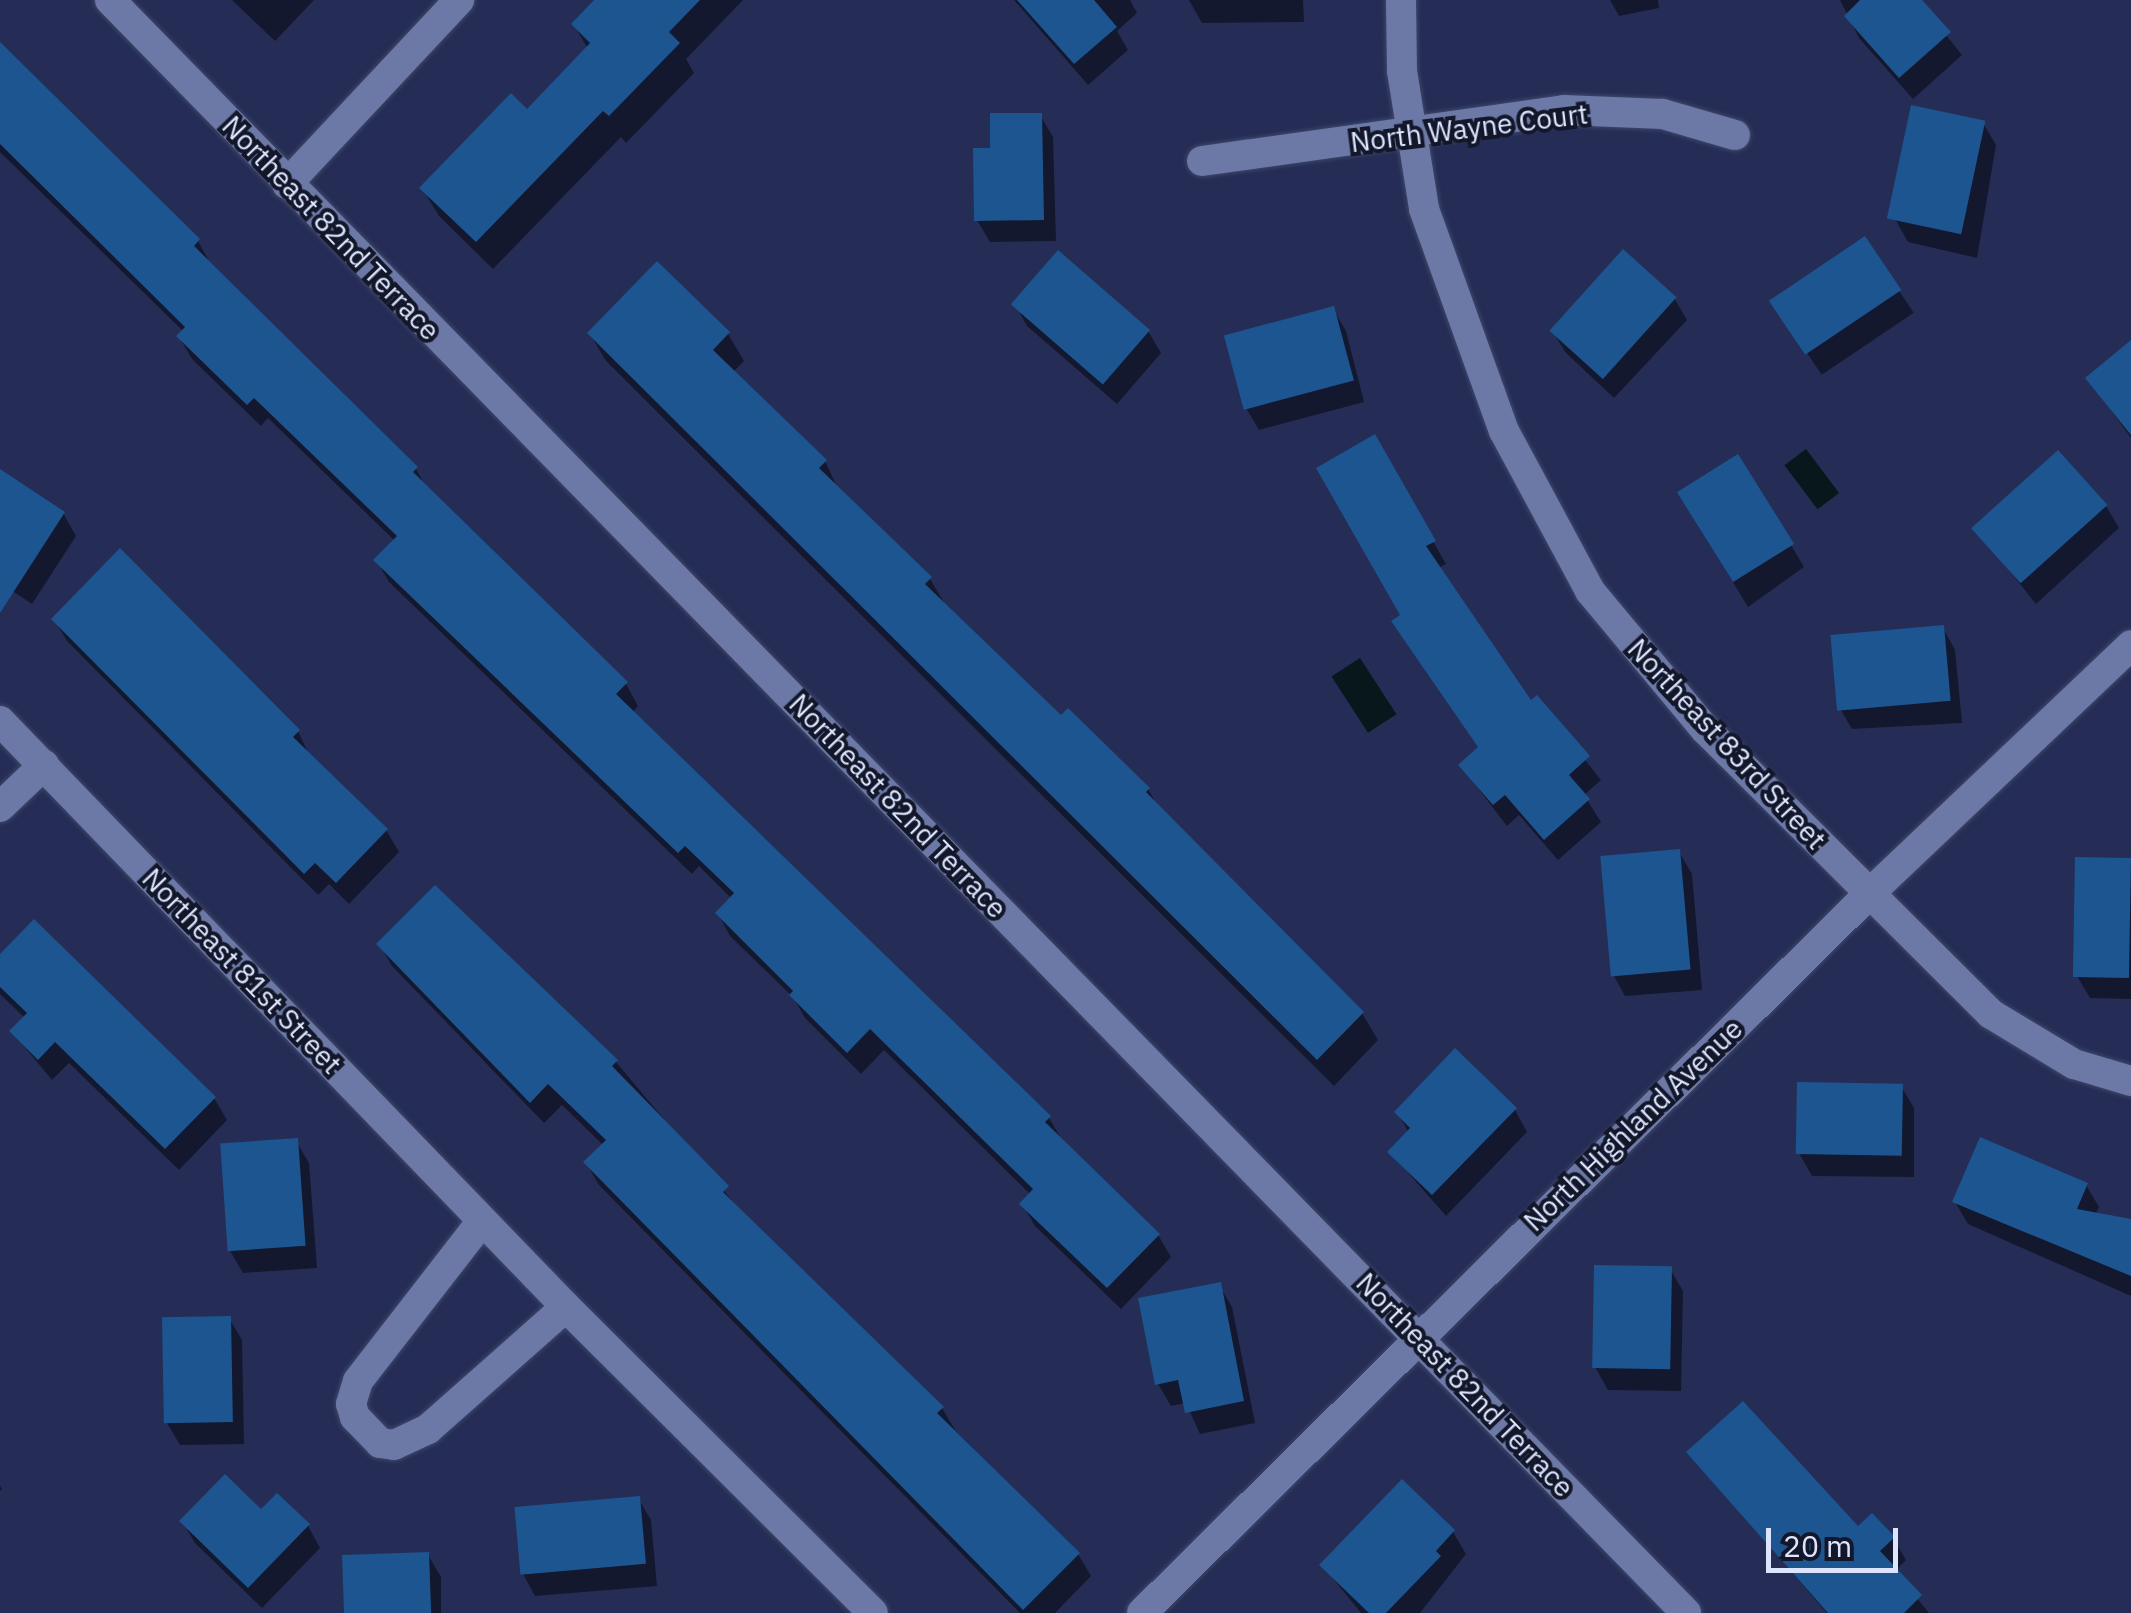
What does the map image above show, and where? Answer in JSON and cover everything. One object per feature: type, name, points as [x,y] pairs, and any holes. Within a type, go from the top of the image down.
[{"type":"street","name":"Northeast 82nd Terrace","points":[[110,0],[1686,1613]]},
{"type":"street","points":[[287,184],[459,0]]},
{"type":"street","name":"Northeast 83rd Street","points":[[1401,0],[1410,136],[1424,209],[1462,324],[1504,432],[1580,576],[1644,663],[1991,1014],[2074,1064],[2131,1081]]},
{"type":"street","name":"North Wayne Court","points":[[1202,161],[1410,136],[1564,110],[1662,114],[1735,136]]},
{"type":"street","name":"North Highland Avenue","points":[[1142,1613],[1870,893],[2131,645]]},
{"type":"street","name":"Northeast 81st Street","points":[[0,721],[566,1307],[873,1613]]},
{"type":"street","points":[[0,807],[44,766]]},
{"type":"street","points":[[482,1221],[358,1381],[351,1404],[355,1417],[380,1443],[394,1445],[428,1429],[566,1307]]},
{"type":"shaded area","points":[[1806,449],[1839,493],[1818,509],[1784,465]]},
{"type":"shaded area","points":[[1360,658],[1396,714],[1368,733],[1331,677]]},
{"type":"building","points":[[594,0],[700,0],[669,32],[680,43],[609,116],[603,111],[476,242],[419,188],[511,93],[527,109],[590,43],[571,24]]},
{"type":"building","points":[[1017,0],[1094,0],[1117,27],[1074,64]]},
{"type":"building","points":[[1860,0],[1922,0],[1951,32],[1899,78],[1844,16]]},
{"type":"building","points":[[0,42],[200,239],[194,246],[418,467],[413,472],[628,682],[616,694],[1051,1116],[1045,1122],[1160,1234],[1107,1288],[1019,1204],[1033,1189],[870,1029],[847,1053],[789,995],[793,991],[715,913],[734,893],[685,846],[678,853],[373,560],[397,536],[254,398],[247,405],[176,336],[185,327],[0,144]]},
{"type":"building","points":[[1911,105],[1985,121],[1961,234],[1887,218]]},
{"type":"building","points":[[990,113],[1042,113],[1044,220],[974,221],[973,148],[990,148]]},
{"type":"building","points":[[1865,236],[1901,290],[1805,355],[1769,301]]},
{"type":"building","points":[[1623,249],[1677,297],[1603,379],[1549,331]]},
{"type":"building","points":[[1058,250],[1150,330],[1103,384],[1011,304]]},
{"type":"building","points":[[657,261],[730,332],[713,350],[827,460],[819,468],[932,577],[925,584],[1061,715],[1068,708],[1364,1012],[1317,1060],[587,333]]},
{"type":"building","points":[[1334,306],[1354,380],[1244,410],[1224,336]]},
{"type":"building","points":[[2131,340],[2131,435],[2085,378]]},
{"type":"building","points":[[1375,434],[1436,541],[1426,546],[1531,700],[1537,695],[1590,756],[1569,775],[1590,799],[1544,840],[1505,795],[1493,805],[1458,765],[1478,747],[1391,621],[1400,615],[1316,468]]},
{"type":"building","points":[[2058,450],[2108,505],[2021,583],[1971,528]]},
{"type":"building","points":[[1738,454],[1794,544],[1733,582],[1677,492]]},
{"type":"building","points":[[0,469],[65,512],[0,613]]},
{"type":"building","points":[[120,548],[300,730],[293,737],[388,829],[336,883],[315,863],[304,874],[51,619]]},
{"type":"building","points":[[1944,625],[1951,701],[1837,711],[1830,635]]},
{"type":"building","points":[[1680,849],[1691,970],[1611,977],[1600,856]]},
{"type":"building","points":[[2075,857],[2131,858],[2129,978],[2073,977]]},
{"type":"building","points":[[435,885],[618,1060],[612,1066],[729,1186],[723,1192],[944,1407],[937,1413],[1080,1553],[1023,1610],[583,1162],[606,1140],[548,1084],[530,1103],[376,944]]},
{"type":"building","points":[[34,919],[216,1097],[165,1149],[55,1042],[38,1060],[9,1031],[27,1013],[0,987],[0,954]]},
{"type":"building","points":[[1455,1048],[1517,1108],[1432,1195],[1387,1152],[1410,1128],[1394,1112]]},
{"type":"building","points":[[1797,1082],[1903,1084],[1902,1156],[1796,1154]]},
{"type":"building","points":[[1980,1137],[2088,1183],[2077,1209],[2131,1219],[2131,1276],[1952,1202]]},
{"type":"building","points":[[298,1138],[306,1246],[228,1251],[220,1143]]},
{"type":"building","points":[[1594,1265],[1672,1266],[1670,1369],[1592,1368]]},
{"type":"building","points":[[1221,1282],[1244,1401],[1185,1413],[1178,1380],[1155,1385],[1138,1298]]},
{"type":"building","points":[[231,1316],[233,1422],[164,1423],[162,1317]]},
{"type":"building","points":[[1743,1401],[1858,1526],[1872,1513],[1895,1537],[1880,1551],[1922,1595],[1904,1613],[1828,1613],[1686,1452]]},
{"type":"building","points":[[225,1474],[261,1509],[277,1493],[310,1524],[248,1588],[179,1521]]},
{"type":"building","points":[[1402,1479],[1455,1530],[1436,1551],[1441,1556],[1386,1613],[1369,1613],[1319,1565]]},
{"type":"building","points":[[640,1496],[646,1564],[520,1575],[514,1507]]},
{"type":"building","points":[[429,1552],[431,1613],[344,1613],[342,1555]]}]
